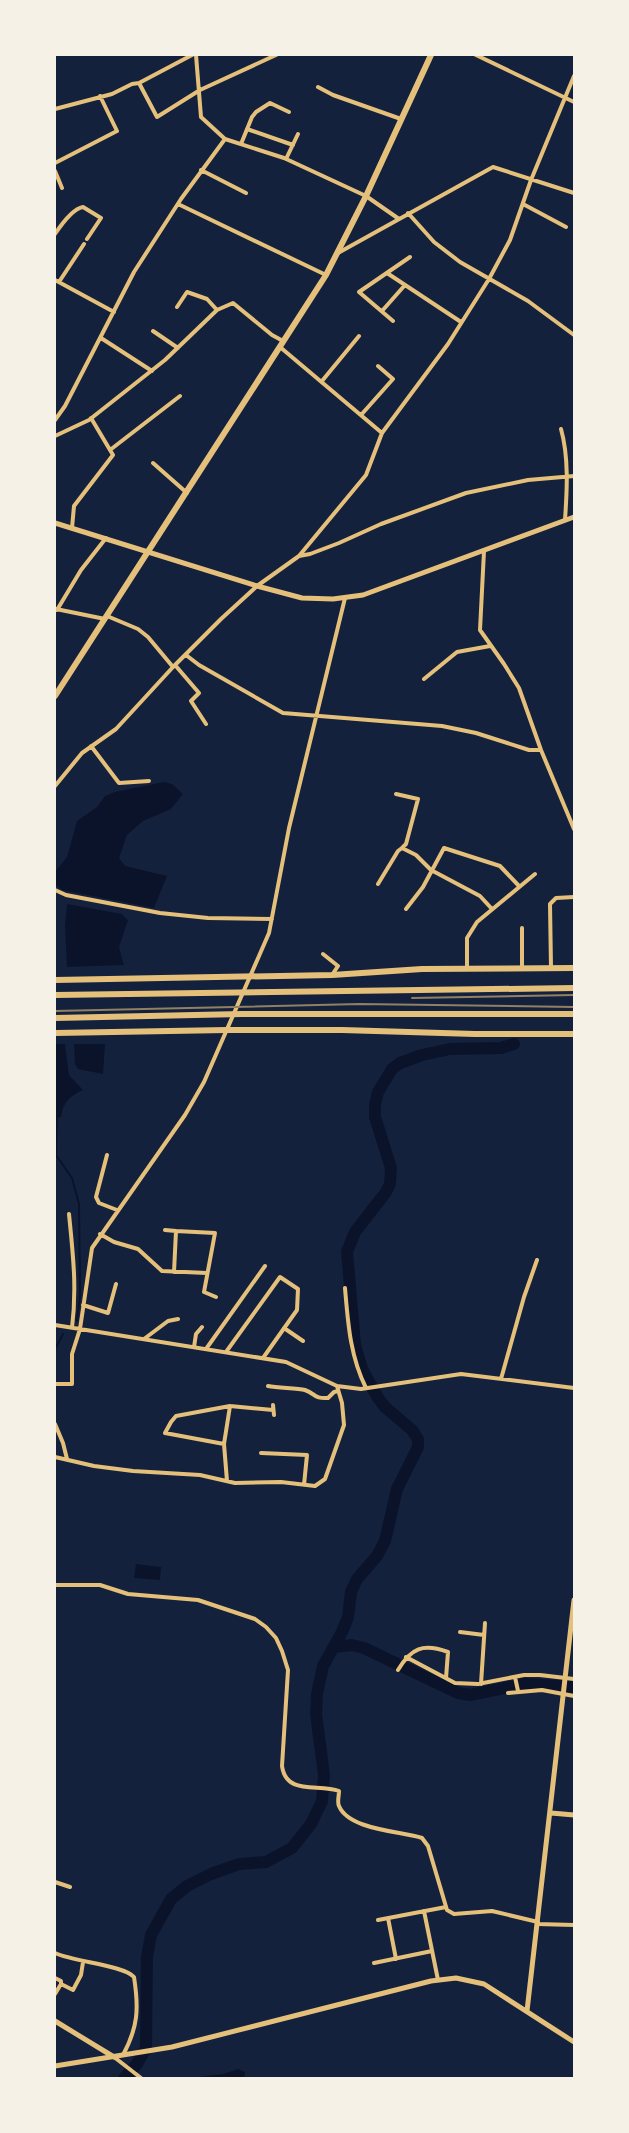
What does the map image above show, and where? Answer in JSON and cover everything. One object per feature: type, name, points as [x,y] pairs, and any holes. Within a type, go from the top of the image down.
[{"type":"main road","points":[[55,696],[326,275],[366,196],[431,55]]},
{"type":"main road","points":[[55,980],[332,975],[422,969],[574,968]]},
{"type":"main road","points":[[55,996],[251,991],[574,988]]},
{"type":"main road","points":[[55,1018],[242,1014],[574,1014]]},
{"type":"main road","points":[[55,1033],[342,1030],[474,1034],[574,1034]]},
{"type":"street","points":[[55,108],[112,94],[132,84],[139,83],[194,55],[202,117],[225,139],[286,159],[366,196],[399,219]]},
{"type":"street","points":[[139,83],[157,117],[200,90],[276,55]]},
{"type":"street","points":[[476,55],[574,102]]},
{"type":"street","points":[[55,786],[82,753],[116,729],[174,666],[257,586],[299,556],[366,476],[382,433],[448,344],[489,279],[510,240],[531,180],[574,76]]},
{"type":"street","points":[[318,87],[333,95],[401,119]]},
{"type":"street","points":[[55,163],[117,131],[100,96]]},
{"type":"street","points":[[241,144],[256,112],[270,103],[289,112]]},
{"type":"street","points":[[247,129],[293,145]]},
{"type":"street","points":[[286,159],[298,134]]},
{"type":"street","points":[[55,420],[65,406],[134,272],[201,170],[225,139]]},
{"type":"street","points":[[338,253],[493,167],[572,192],[574,185]]},
{"type":"street","points":[[201,170],[246,193]]},
{"type":"street","points":[[55,171],[62,188]]},
{"type":"street","points":[[178,204],[326,275]]},
{"type":"street","points":[[522,204],[566,227]]},
{"type":"street","points":[[55,234],[61,225],[78,208],[83,206],[101,218],[87,239]]},
{"type":"street","points":[[408,214],[434,242],[460,262],[528,301],[574,335]]},
{"type":"street","points":[[84,244],[57,281],[114,312]]},
{"type":"street","points":[[393,320],[359,292],[410,257]]},
{"type":"street","points":[[387,273],[461,322]]},
{"type":"street","points":[[382,311],[405,285]]},
{"type":"street","points":[[177,307],[187,292],[207,299],[218,310]]},
{"type":"street","points":[[55,436],[91,418],[152,371],[218,310],[233,303],[272,335],[382,433]]},
{"type":"street","points":[[153,332],[178,348]]},
{"type":"street","points":[[322,381],[359,336]]},
{"type":"street","points":[[101,338],[152,371]]},
{"type":"street","points":[[362,416],[393,379],[378,366]]},
{"type":"street","points":[[110,450],[180,396]]},
{"type":"street","points":[[72,528],[74,506],[112,454],[91,418]]},
{"type":"street","points":[[561,428],[565,443],[565,520]]},
{"type":"street","points":[[153,463],[187,493]]},
{"type":"street","points":[[299,556],[339,544],[381,524],[466,493],[528,480],[574,476]]},
{"type":"street","points":[[55,522],[148,553],[302,598],[345,598],[363,595],[574,517]]},
{"type":"street","points":[[106,538],[81,570],[56,610],[106,618],[138,629],[148,637],[200,693],[191,701],[206,724]]},
{"type":"street","points":[[484,551],[480,630],[519,688],[541,750],[574,829]]},
{"type":"street","points":[[55,1384],[72,1384],[72,1354],[80,1329],[92,1248],[100,1234],[186,1115],[204,1082],[269,933],[289,828],[345,598]]},
{"type":"street","points":[[424,679],[457,652],[490,646]]},
{"type":"street","points":[[186,655],[199,665],[283,713],[442,726],[476,732],[529,750],[541,750]]},
{"type":"street","points":[[91,746],[119,783],[149,780]]},
{"type":"street","points":[[378,884],[398,851],[406,844],[418,799],[396,794]]},
{"type":"street","points":[[402,848],[416,855],[431,870],[474,891],[492,909]]},
{"type":"street","points":[[406,909],[423,887],[444,848],[500,866],[520,886]]},
{"type":"street","points":[[467,968],[467,938],[477,922],[535,874]]},
{"type":"street","points":[[55,890],[66,895],[160,913],[208,918],[272,919]]},
{"type":"street","points":[[550,968],[550,904],[556,898],[574,897]]},
{"type":"street","points":[[522,928],[522,968]]},
{"type":"street","points":[[323,954],[338,966],[332,975]]},
{"type":"street","points":[[107,1155],[96,1197],[99,1203],[118,1210]]},
{"type":"street","points":[[69,1214],[76,1276],[72,1328]]},
{"type":"street","points":[[165,1230],[215,1233],[204,1292],[216,1297]]},
{"type":"street","points":[[174,1272],[176,1231]]},
{"type":"street","points":[[100,1234],[114,1242],[138,1249],[162,1271],[208,1274]]},
{"type":"street","points":[[501,1379],[524,1297],[537,1260]]},
{"type":"street","points":[[206,1349],[265,1266]]},
{"type":"street","points":[[226,1352],[280,1277],[298,1289],[297,1310],[263,1358]]},
{"type":"street","points":[[83,1305],[108,1313],[116,1284]]},
{"type":"street","points":[[344,1288],[350,1342],[360,1376],[367,1388]]},
{"type":"street","points":[[144,1339],[168,1321],[178,1319]]},
{"type":"street","points":[[56,1326],[286,1362],[337,1386],[367,1388],[461,1374],[574,1388]]},
{"type":"street","points":[[194,1347],[196,1334],[202,1327]]},
{"type":"street","points":[[284,1328],[303,1342]]},
{"type":"street","points":[[268,1386],[305,1390],[319,1399],[328,1398],[338,1391]]},
{"type":"street","points":[[55,1457],[94,1466],[133,1471],[200,1475],[235,1483],[282,1482],[315,1486],[325,1479],[344,1425],[342,1403],[337,1386]]},
{"type":"street","points":[[226,1481],[224,1444],[230,1406]]},
{"type":"street","points":[[224,1444],[165,1433],[176,1416],[230,1406],[273,1410]]},
{"type":"street","points":[[55,1424],[67,1459]]},
{"type":"street","points":[[261,1452],[307,1455],[304,1485]]},
{"type":"street","points":[[55,1585],[100,1585],[128,1594],[198,1600],[256,1619],[266,1626],[282,1651],[288,1670],[283,1771],[289,1782],[298,1786],[331,1788],[339,1791],[338,1804],[344,1814],[363,1824],[387,1832],[422,1838],[428,1846],[446,1907],[454,1914],[492,1911],[538,1923],[574,1925]]},
{"type":"street","points":[[527,2011],[574,1600]]},
{"type":"street","points":[[481,1684],[485,1623]]},
{"type":"street","points":[[460,1632],[484,1635]]},
{"type":"street","points":[[398,1670],[406,1657],[415,1650],[430,1647],[448,1652],[446,1678]]},
{"type":"street","points":[[406,1657],[454,1683],[481,1684],[515,1677],[540,1675],[574,1679]]},
{"type":"street","points":[[515,1677],[518,1691]]},
{"type":"street","points":[[508,1693],[542,1690],[574,1696]]},
{"type":"street","points":[[551,1813],[574,1815]]},
{"type":"street","points":[[55,1882],[70,1887]]},
{"type":"street","points":[[378,1920],[446,1907]]},
{"type":"street","points":[[424,1911],[438,1980]]},
{"type":"street","points":[[388,1918],[396,1959]]},
{"type":"street","points":[[374,1963],[432,1951]]},
{"type":"street","points":[[55,1953],[83,1962],[123,1970],[134,1977],[137,2015],[136,2028],[124,2055]]},
{"type":"street","points":[[55,1978],[61,1984],[73,1990],[81,1975],[83,1962]]},
{"type":"street","points":[[55,2066],[160,2050],[438,1980],[456,1978],[484,1984],[574,2042]]},
{"type":"street","points":[[55,1994],[61,1984]]},
{"type":"street","points":[[55,2021],[114,2057],[141,2078]]},
{"type":"water","points":[[164,782],[172,784],[183,794],[171,809],[143,821],[127,835],[119,858],[125,866],[167,876],[154,908],[62,890],[55,884],[55,872],[67,857],[77,821],[97,807],[105,796],[115,792]]},
{"type":"water","points":[[67,904],[122,914],[128,920],[119,947],[124,965],[67,967],[65,925]]},
{"type":"water","points":[[55,1044],[65,1044],[69,1075],[83,1090],[68,1100],[63,1107],[61,1117],[55,1118]]},
{"type":"water","points":[[74,1044],[105,1044],[103,1074],[78,1069],[75,1064]]},
{"type":"water","points":[[136,1564],[161,1567],[160,1580],[134,1578]]},
{"type":"water","points":[[238,2069],[245,2072],[244,2078],[190,2078],[223,2074]]},
{"type":"waterway","points":[[124,2078],[137,2064],[146,2048],[147,1957],[151,1935],[171,1899],[187,1886],[211,1874],[239,1864],[266,1862],[292,1848],[311,1824],[322,1801],[324,1775],[316,1714],[317,1694],[323,1666],[348,1617],[351,1592],[357,1579],[377,1556],[385,1541],[397,1489],[418,1447],[418,1439],[412,1430],[385,1407],[378,1398],[362,1369],[355,1345],[347,1252],[355,1232],[390,1184],[391,1168],[375,1117],[378,1092],[392,1069],[400,1063],[422,1055],[450,1049],[501,1048],[514,1044]]},
{"type":"waterway","points":[[57,1117],[56,1155],[72,1178],[79,1204],[80,1296],[77,1321]]},
{"type":"waterway","points":[[55,1349],[63,1334]]},
{"type":"waterway","points":[[334,1647],[352,1645],[364,1648],[458,1693],[470,1695],[524,1684],[574,1687]]},
{"type":"railway","points":[[412,998],[574,995]]},
{"type":"railway","points":[[55,1011],[360,1004],[574,1007]]}]
